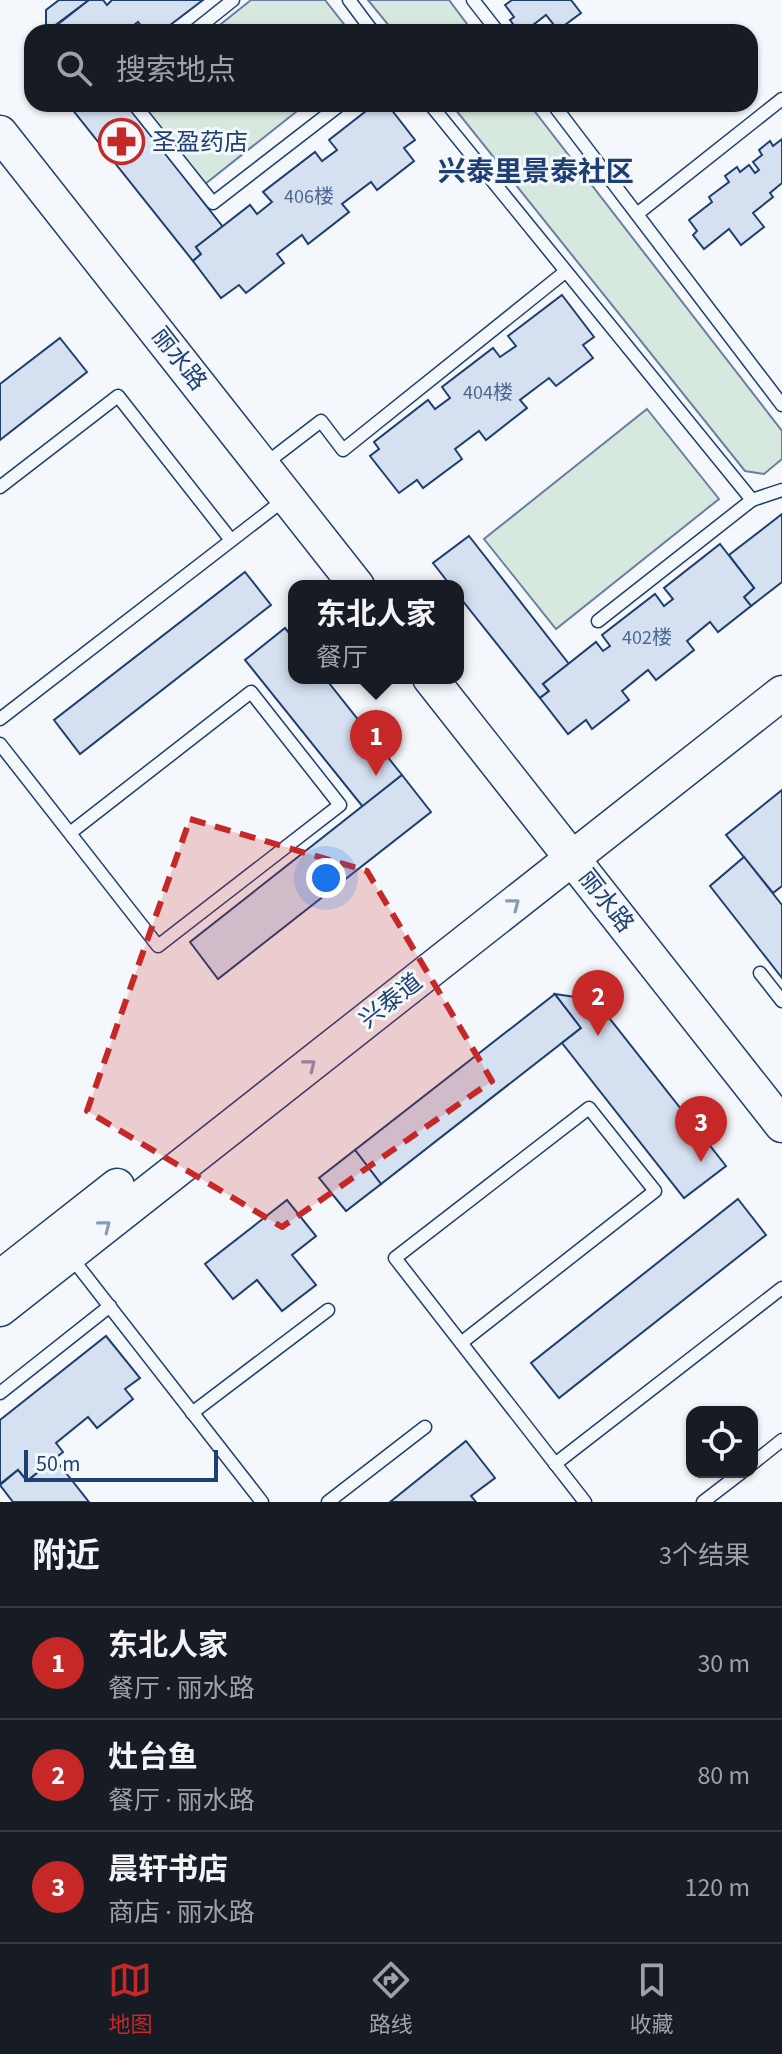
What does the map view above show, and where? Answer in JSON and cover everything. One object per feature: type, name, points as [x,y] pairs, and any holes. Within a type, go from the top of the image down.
[{"type":"street","name":"丽水路","points":[[0,133],[352,580]]},
{"type":"street","name":"兴泰道","points":[[0,1309],[565,849],[782,665]]},
{"type":"street","name":"丽水路","points":[[435,684],[782,1125]]},
{"type":"street","name":"兴泰道","points":[[0,1278],[565,849],[782,693]]},
{"type":"lane","points":[[203,24],[233,0]]},
{"type":"lane","points":[[349,0],[367,24]]},
{"type":"lane","points":[[473,0],[492,24]]},
{"type":"lane","points":[[637,214],[782,99]]},
{"type":"lane","points":[[140,112],[213,203],[331,112]]},
{"type":"lane","points":[[436,112],[752,500]]},
{"type":"lane","points":[[559,112],[782,405]]},
{"type":"lane","points":[[263,465],[321,421],[343,450],[565,272]]},
{"type":"lane","points":[[0,487],[118,396],[231,540]]},
{"type":"lane","points":[[598,621],[752,500],[782,490]]},
{"type":"lane","points":[[0,719],[287,497]]},
{"type":"lane","points":[[0,744],[158,946],[340,805],[251,692],[70,833]]},
{"type":"lane","points":[[760,973],[782,1001]]},
{"type":"lane","points":[[461,1343],[655,1191],[589,1108],[395,1258],[461,1343],[555,1464],[585,1502]]},
{"type":"lane","points":[[69,1254],[262,1502]]},
{"type":"lane","points":[[555,1464],[782,1288]]},
{"type":"lane","points":[[0,1393],[110,1306]]},
{"type":"lane","points":[[192,1413],[328,1310]]},
{"type":"lane","points":[[328,1502],[425,1427]]},
{"type":"lane","points":[[758,1459],[782,1440]]},
{"type":"lane","points":[[703,1502],[734,1478]]},
{"type":"highlighted area","points":[[190,819],[367,871],[492,1081],[282,1227],[87,1111]]},
{"type":"shaded area","points":[[251,0],[325,0],[344,24],[221,24]]},
{"type":"shaded area","points":[[368,0],[449,0],[467,24],[388,24]]},
{"type":"shaded area","points":[[147,112],[296,112],[205,184]]},
{"type":"shaded area","points":[[457,112],[535,112],[782,431],[782,459],[764,474],[745,471]]},
{"type":"shaded area","points":[[647,409],[719,499],[556,629],[484,539]]},
{"type":"building","points":[[59,0],[89,0],[57,24],[46,24],[46,10]]},
{"type":"building","points":[[89,0],[103,0],[107,5],[112,0],[203,0],[172,24],[58,24]]},
{"type":"building","points":[[512,0],[571,0],[581,13],[566,24],[553,24],[546,15],[534,24],[513,24],[510,20],[514,17],[505,5]]},
{"type":"building","points":[[74,112],[132,112],[223,227],[196,247],[201,254],[193,261]]},
{"type":"building","points":[[365,112],[393,112],[415,140],[404,148],[414,161],[377,190],[371,182],[342,204],[349,212],[308,244],[302,235],[277,254],[284,263],[246,293],[239,285],[221,298],[193,261],[201,254],[196,247],[250,205],[257,214],[272,202],[263,192],[315,152],[322,161],[337,150],[329,140]]},
{"type":"building","points":[[782,139],[782,183],[770,193],[773,197],[753,213],[764,227],[741,245],[729,229],[704,249],[693,235],[697,231],[689,220],[712,202],[709,197],[729,182],[725,176],[737,167],[740,172],[749,165],[755,173],[759,170],[753,162],[762,155],[759,150],[770,141],[773,146]]},
{"type":"building","points":[[562,295],[594,337],[583,345],[593,358],[556,386],[549,378],[520,400],[527,408],[486,440],[479,431],[455,449],[462,459],[423,488],[417,480],[399,493],[370,456],[379,449],[374,442],[428,400],[435,409],[450,398],[442,387],[493,348],[500,357],[516,346],[508,336]]},
{"type":"building","points":[[60,338],[87,372],[0,440],[0,384]]},
{"type":"building","points":[[782,514],[782,582],[751,606],[744,597],[754,588],[729,555]]},
{"type":"building","points":[[469,536],[569,664],[543,684],[549,691],[540,698],[464,603],[464,580],[446,580],[433,563]]},
{"type":"building","points":[[720,544],[754,588],[744,597],[751,606],[718,632],[710,622],[687,641],[694,650],[656,680],[648,670],[622,691],[629,700],[592,729],[586,720],[568,734],[540,698],[549,691],[543,684],[596,642],[603,651],[610,646],[602,635],[655,594],[664,606],[673,599],[664,588]]},
{"type":"building","points":[[245,572],[271,605],[80,754],[54,720]]},
{"type":"building","points":[[285,628],[288,632],[288,684],[330,684],[402,775],[363,807],[245,660]]},
{"type":"building","points":[[402,775],[431,812],[218,979],[190,942]]},
{"type":"building","points":[[782,790],[782,886],[773,893],[726,835]]},
{"type":"building","points":[[744,857],[782,905],[782,978],[710,886]]},
{"type":"building","points":[[555,994],[581,1028],[381,1184],[355,1150]]},
{"type":"building","points":[[555,994],[595,1000],[726,1166],[684,1198],[562,1043],[581,1028]]},
{"type":"building","points":[[355,1150],[381,1184],[346,1211],[319,1178]]},
{"type":"building","points":[[738,1199],[766,1235],[559,1398],[531,1363]]},
{"type":"building","points":[[287,1200],[316,1236],[292,1255],[316,1285],[282,1311],[257,1280],[233,1299],[205,1264]]},
{"type":"building","points":[[106,1336],[140,1378],[125,1389],[133,1399],[97,1428],[88,1417],[56,1443],[63,1452],[27,1481],[18,1470],[0,1484],[0,1420]]},
{"type":"building","points":[[466,1441],[495,1478],[471,1496],[476,1502],[390,1502]]},
{"type":"building","points":[[55,1459],[89,1502],[13,1502],[0,1485],[18,1470],[27,1481]]},
{"type":"place","name":"圣盈药店","points":[[121,142]]},
{"type":"place","name":"东北人家","points":[[376,776]]},
{"type":"place","name":"灶台鱼","points":[[598,1036]]},
{"type":"place","name":"晨轩书店","points":[[701,1162]]},
{"type":"district","name":"兴泰里景泰社区","points":[[536,172]]}]
